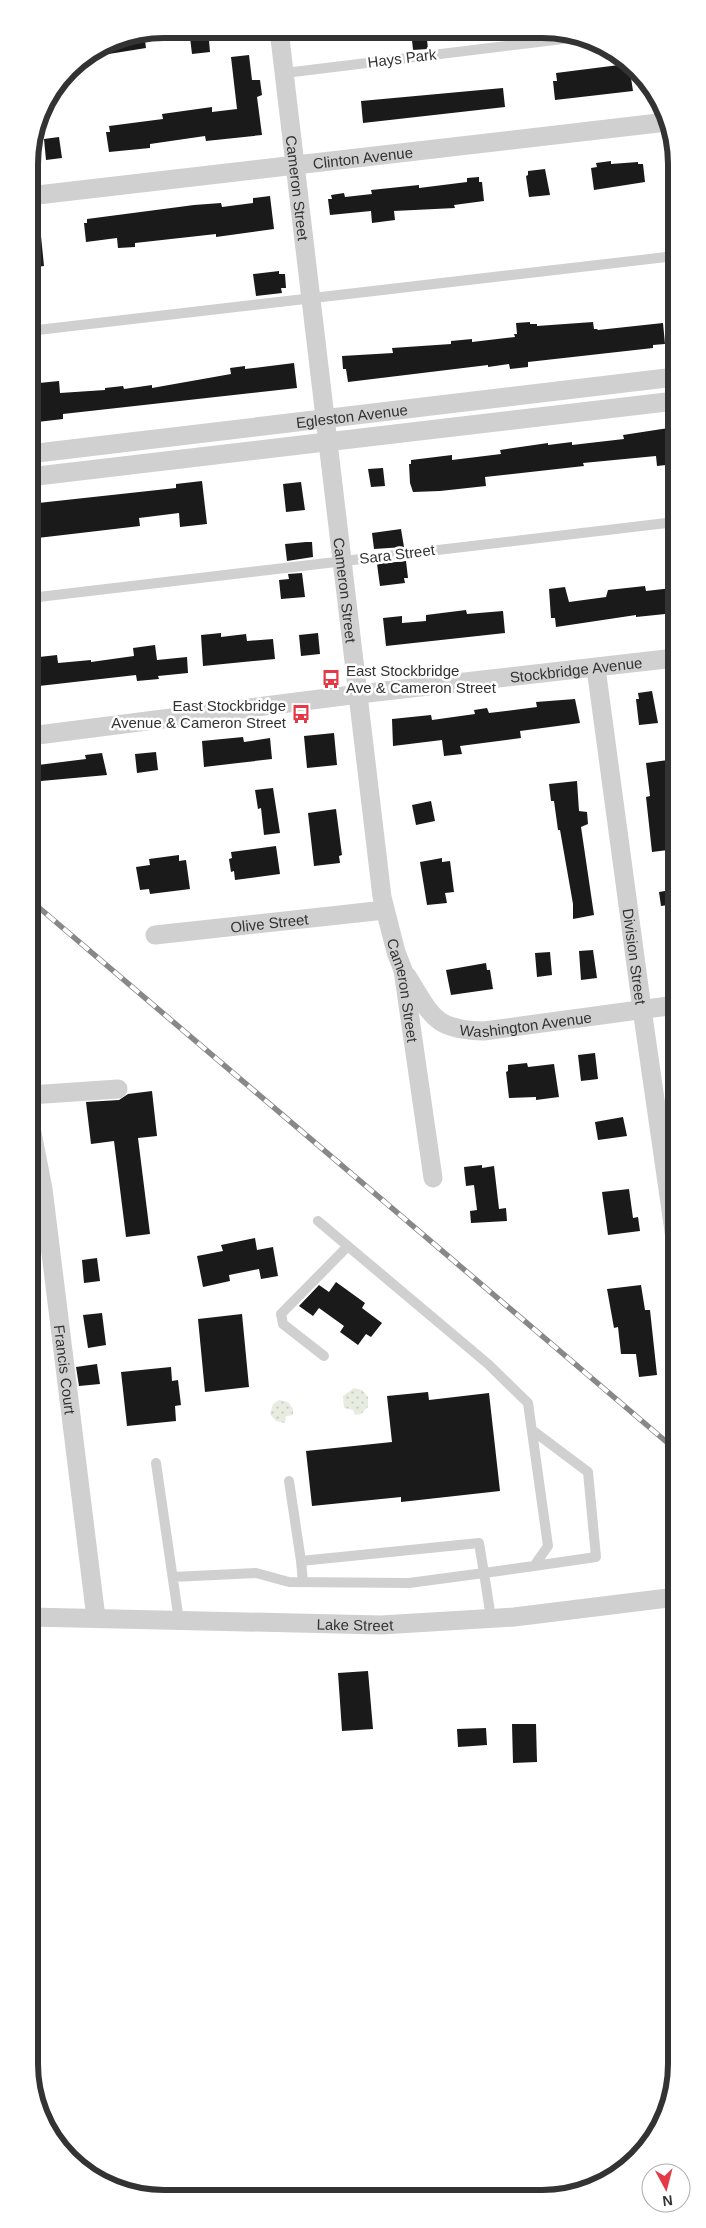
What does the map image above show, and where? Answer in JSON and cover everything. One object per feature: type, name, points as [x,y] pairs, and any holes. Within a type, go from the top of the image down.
[{"type":"street","name":"Cameron Street","points":[[280,38],[382,897],[403,970],[433,1178]]},
{"type":"street","name":"Clinton Avenue","points":[[38,195],[294,167],[662,123]]},
{"type":"street","name":"Egleston Avenue","points":[[38,453],[668,378]]},
{"type":"street","points":[[566,390],[568,414]]},
{"type":"street","name":"Egleston Avenue","points":[[38,476],[668,402]]},
{"type":"street","points":[[87,447],[90,470]]},
{"type":"street","name":"Stockbridge Avenue","points":[[38,735],[359,694],[668,659]]},
{"type":"street","name":"Division Street","points":[[596,668],[668,1189]]},
{"type":"street","name":"Olive Street","points":[[154,935],[385,910]]},
{"type":"street","name":"Washington Avenue","points":[[403,970],[431,1015],[448,1027],[462,1031],[484,1031],[668,1006]]},
{"type":"street","points":[[38,1094],[118,1088]]},
{"type":"street","name":"Francis Court","points":[[37,1161],[43,1189],[96,1618]]},
{"type":"street","name":"Lake Street","points":[[37,1617],[381,1625],[444,1623],[514,1617],[668,1599]]},
{"type":"lane","name":"Hays Park","points":[[285,73],[561,39]]},
{"type":"lane","points":[[38,330],[668,257]]},
{"type":"lane","name":"Sara Street","points":[[38,597],[668,523]]},
{"type":"lane","points":[[318,1221],[501,1375],[528,1403],[548,1546],[534,1566]]},
{"type":"lane","points":[[324,1356],[283,1324],[281,1314],[348,1246]]},
{"type":"lane","points":[[173,1578],[256,1573],[289,1582],[409,1583],[596,1557],[588,1472],[532,1430]]},
{"type":"lane","points":[[156,1463],[179,1621]]},
{"type":"lane","points":[[289,1481],[303,1582]]},
{"type":"lane","points":[[301,1561],[479,1543],[491,1618]]},
{"type":"shaded area","points":[[354,1388],[362,1390],[368,1397],[368,1407],[361,1414],[355,1415],[353,1410],[344,1408],[343,1396]]},
{"type":"shaded area","points":[[279,1400],[288,1402],[293,1409],[293,1415],[286,1416],[285,1423],[276,1421],[270,1414],[273,1404]]},
{"type":"building","points":[[412,37],[427,37],[428,49],[413,50]]},
{"type":"building","points":[[190,38],[209,38],[210,52],[192,54]]},
{"type":"building","points":[[145,39],[146,48],[99,56],[115,47],[139,40]]},
{"type":"building","points":[[249,55],[252,80],[260,80],[262,95],[257,97],[262,135],[206,141],[205,136],[150,144],[150,148],[109,152],[106,132],[110,132],[109,126],[163,119],[162,114],[212,107],[212,112],[237,109],[231,57]]},
{"type":"building","points":[[620,65],[630,73],[633,91],[555,100],[553,81],[557,81],[556,73]]},
{"type":"building","points":[[503,88],[505,107],[363,123],[361,101]]},
{"type":"building","points":[[59,137],[62,158],[46,160],[44,139]]},
{"type":"building","points":[[611,161],[611,164],[638,162],[638,164],[643,164],[645,182],[594,190],[591,168],[597,167],[596,163]]},
{"type":"building","points":[[545,169],[550,195],[529,197],[526,176],[528,171]]},
{"type":"building","points":[[479,177],[479,182],[482,182],[484,201],[454,205],[455,208],[394,211],[395,220],[372,223],[371,211],[330,215],[328,199],[332,199],[331,195],[344,193],[345,197],[372,194],[371,190],[419,185],[419,188],[467,182],[467,178]]},
{"type":"building","points":[[270,196],[274,229],[216,237],[216,234],[135,243],[135,247],[118,248],[117,238],[86,242],[84,223],[87,223],[87,219],[194,205],[221,203],[222,207],[253,203],[253,198]]},
{"type":"building","points":[[38,206],[44,266],[38,267]]},
{"type":"building","points":[[279,271],[279,274],[285,274],[286,288],[281,288],[282,293],[256,296],[253,274]]},
{"type":"building","points":[[530,322],[530,324],[537,324],[537,326],[593,322],[594,329],[598,330],[663,323],[665,344],[653,345],[653,348],[528,362],[528,367],[510,369],[509,364],[488,367],[488,365],[348,382],[346,369],[343,369],[342,356],[393,353],[392,348],[451,344],[451,341],[472,339],[472,342],[515,337],[514,334],[517,334],[516,323]]},
{"type":"building","points":[[294,363],[297,388],[63,414],[63,419],[38,422],[38,383],[59,381],[60,393],[105,390],[105,388],[123,386],[124,389],[152,385],[152,388],[231,374],[230,368],[245,366],[245,369]]},
{"type":"building","points":[[668,428],[668,465],[657,466],[656,456],[583,463],[584,466],[485,477],[486,486],[440,491],[413,492],[410,483],[409,464],[411,464],[411,460],[452,455],[452,460],[501,454],[500,450],[548,443],[548,445],[572,442],[572,445],[624,439],[623,435]]},
{"type":"building","points":[[383,468],[385,486],[371,487],[368,469]]},
{"type":"building","points":[[202,481],[207,524],[180,527],[179,513],[139,518],[140,526],[38,538],[38,503],[176,488],[176,484]]},
{"type":"building","points":[[301,482],[305,510],[286,512],[283,484]]},
{"type":"building","points":[[401,529],[404,547],[374,549],[372,533]]},
{"type":"building","points":[[312,542],[313,557],[287,561],[285,544]]},
{"type":"building","points":[[406,561],[408,578],[404,578],[405,583],[380,586],[377,564]]},
{"type":"building","points":[[302,573],[305,597],[281,599],[279,580],[289,579],[288,574]]},
{"type":"building","points":[[645,586],[646,591],[668,588],[668,614],[636,617],[636,615],[556,627],[555,618],[551,618],[549,589],[565,587],[569,602],[606,597],[608,590]]},
{"type":"building","points":[[466,610],[467,614],[503,611],[505,633],[386,646],[383,618],[402,616],[402,623],[426,621],[426,615]]},
{"type":"building","points":[[221,633],[221,637],[246,634],[247,641],[273,639],[275,659],[203,666],[201,635]]},
{"type":"building","points":[[318,633],[320,654],[301,656],[299,635]]},
{"type":"building","points":[[155,645],[157,660],[187,657],[188,673],[158,676],[159,679],[137,681],[136,675],[38,686],[38,657],[57,655],[58,663],[91,660],[91,662],[134,656],[133,648]]},
{"type":"building","points":[[652,691],[658,723],[639,725],[636,699],[639,699],[638,693]]},
{"type":"building","points":[[575,699],[580,723],[520,731],[521,738],[460,746],[462,754],[444,756],[442,740],[393,746],[392,719],[431,715],[432,720],[475,714],[474,710],[487,708],[489,713],[537,707],[536,702]]},
{"type":"building","points":[[334,733],[337,765],[307,768],[304,736]]},
{"type":"building","points":[[243,737],[244,742],[270,738],[272,759],[204,767],[202,741]]},
{"type":"building","points":[[156,752],[158,770],[137,773],[135,754]]},
{"type":"building","points":[[102,753],[107,775],[38,781],[38,765],[86,759],[85,755]]},
{"type":"building","points":[[668,760],[668,850],[652,852],[646,797],[650,796],[646,763]]},
{"type":"building","points":[[577,781],[579,811],[587,812],[588,824],[581,827],[594,915],[573,919],[573,904],[560,830],[558,830],[554,801],[551,801],[549,784]]},
{"type":"building","points":[[273,788],[280,833],[264,835],[261,808],[258,809],[255,790]]},
{"type":"building","points":[[431,801],[435,821],[416,825],[412,805]]},
{"type":"building","points":[[336,809],[342,855],[339,856],[340,863],[314,866],[308,813]]},
{"type":"building","points":[[276,846],[280,874],[235,880],[234,871],[231,872],[229,859],[232,858],[231,852]]},
{"type":"building","points":[[179,855],[179,861],[186,860],[190,889],[150,894],[149,889],[140,890],[136,867],[150,865],[149,859]]},
{"type":"building","points":[[442,858],[442,862],[450,861],[454,892],[445,893],[447,903],[427,905],[420,862]]},
{"type":"building","points":[[668,890],[668,905],[661,906],[659,892]]},
{"type":"building","points":[[593,950],[597,978],[581,980],[579,951]]},
{"type":"building","points":[[550,952],[552,975],[537,977],[535,953]]},
{"type":"building","points":[[486,963],[487,970],[490,970],[493,989],[451,995],[446,970]]},
{"type":"building","points":[[595,1053],[598,1079],[581,1081],[578,1055]]},
{"type":"building","points":[[527,1063],[528,1067],[554,1064],[559,1097],[536,1100],[536,1097],[509,1098],[506,1072],[508,1071],[508,1065]]},
{"type":"building","points":[[152,1091],[157,1136],[138,1138],[150,1234],[126,1237],[114,1141],[91,1144],[86,1102],[119,1100],[128,1094]]},
{"type":"building","points":[[623,1117],[627,1136],[598,1140],[595,1122]]},
{"type":"building","points":[[482,1165],[482,1168],[494,1166],[499,1209],[506,1208],[507,1221],[471,1223],[470,1211],[477,1210],[474,1185],[466,1186],[464,1167]]},
{"type":"building","points":[[629,1189],[633,1218],[638,1217],[640,1231],[608,1235],[602,1192]]},
{"type":"building","points":[[255,1238],[257,1250],[273,1247],[278,1276],[261,1279],[259,1269],[229,1275],[230,1281],[203,1287],[197,1256],[223,1251],[221,1245]]},
{"type":"building","points":[[97,1258],[100,1281],[84,1283],[82,1260]]},
{"type":"building","points":[[336,1282],[365,1303],[362,1308],[382,1323],[371,1337],[366,1334],[358,1345],[340,1332],[344,1326],[319,1308],[313,1316],[299,1306],[319,1285],[329,1292]]},
{"type":"building","points":[[641,1285],[645,1310],[650,1310],[657,1375],[639,1377],[636,1354],[621,1354],[618,1327],[614,1328],[607,1289]]},
{"type":"building","points":[[102,1313],[106,1345],[88,1348],[83,1315]]},
{"type":"building","points":[[242,1314],[249,1387],[205,1392],[198,1319]]},
{"type":"building","points":[[97,1364],[100,1384],[79,1386],[76,1367]]},
{"type":"building","points":[[171,1367],[172,1381],[178,1380],[181,1405],[175,1406],[176,1421],[127,1426],[121,1372]]},
{"type":"building","points":[[428,1392],[429,1400],[489,1393],[500,1491],[401,1502],[401,1497],[312,1506],[306,1451],[392,1442],[387,1396]]},
{"type":"building","points":[[368,1671],[373,1729],[342,1731],[338,1673]]},
{"type":"building","points":[[512,1724],[536,1724],[537,1762],[513,1763]]},
{"type":"building","points":[[486,1728],[487,1745],[458,1747],[457,1729]]},
{"type":"railway","points":[[38,906],[668,1443]]},
{"type":"place","name":"East Stockbridge Ave & Cameron Street","points":[[331,679]]},
{"type":"place","name":"East Stockbridge Avenue & Cameron Street","points":[[301,714]]}]
